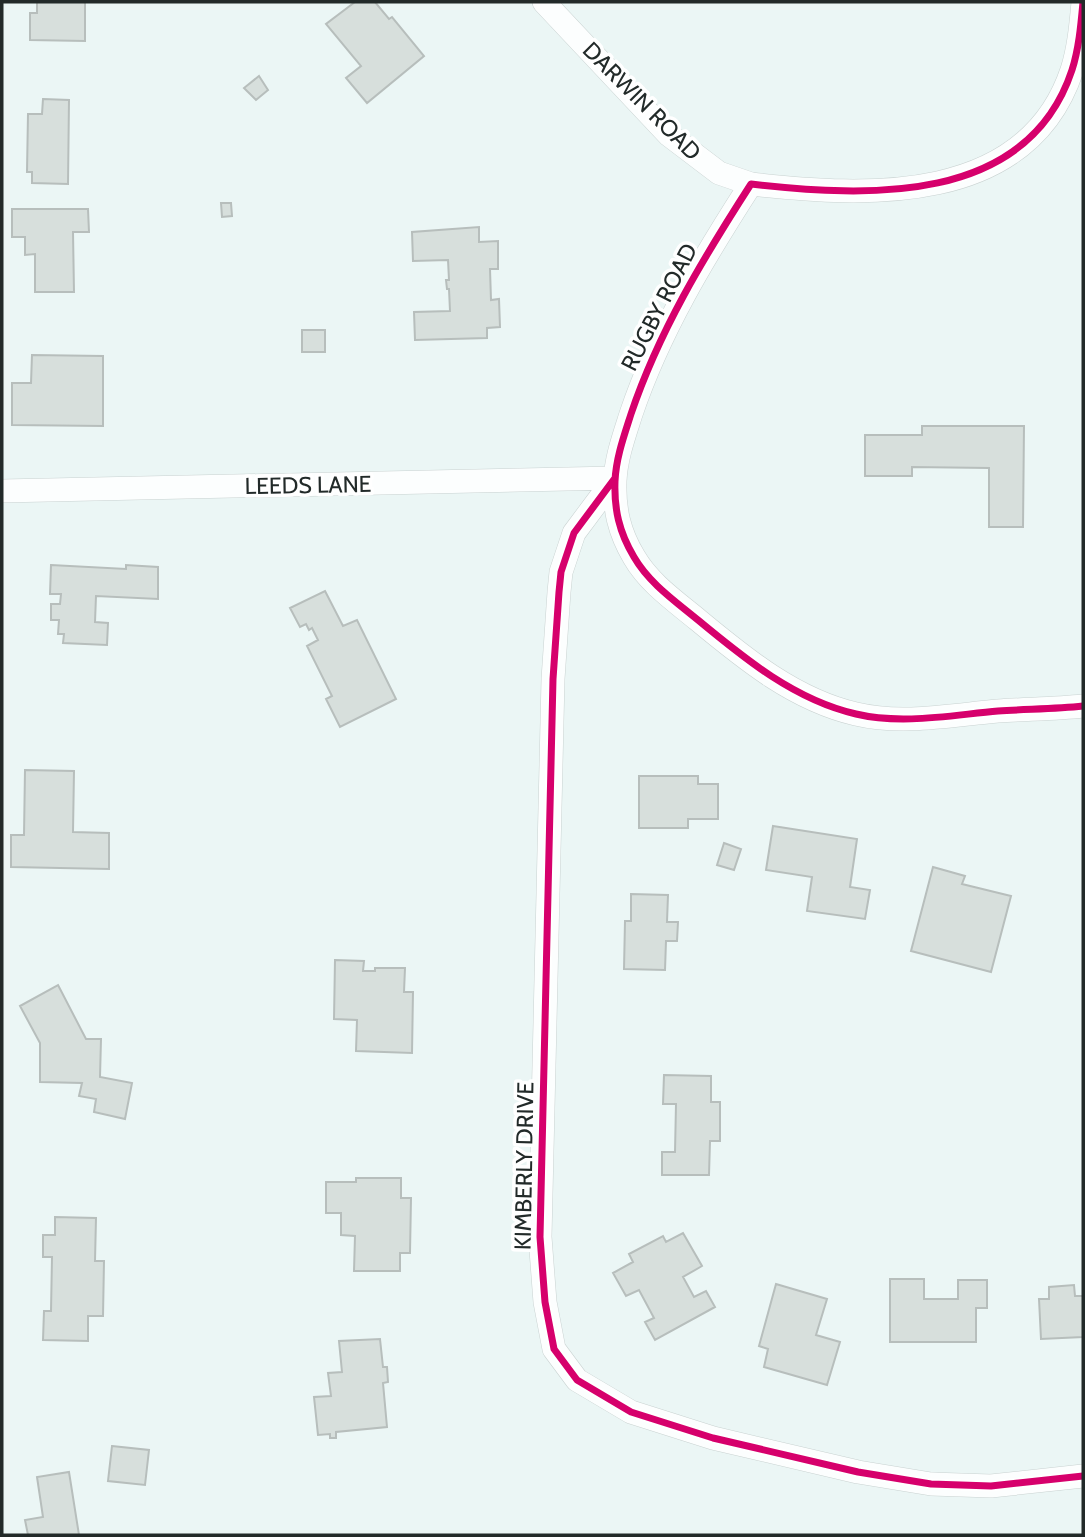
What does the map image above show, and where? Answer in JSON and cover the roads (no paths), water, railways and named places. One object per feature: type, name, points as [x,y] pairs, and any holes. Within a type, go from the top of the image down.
[{"type":"street","name":"DARWIN ROAD","points":[[544,2],[669,135],[719,173],[751,184]]},
{"type":"street","points":[[751,184],[834,191],[911,188],[945,181],[998,163],[1018,150],[1033,135],[1063,93],[1078,45],[1083,2]]},
{"type":"street","name":"RUGBY ROAD","points":[[751,184],[675,310],[641,386],[621,447],[615,478],[616,515],[629,549],[661,590],[741,655],[797,692],[827,706],[857,715],[890,718],[1083,706]]},
{"type":"street","name":"LEEDS LANE","points":[[2,491],[615,478]]},
{"type":"street","name":"KIMBERLY DRIVE","points":[[615,478],[574,533],[561,572],[553,679],[540,1237],[545,1303],[554,1349],[577,1380],[631,1412],[713,1438],[858,1472],[931,1483],[991,1486],[1083,1476]]}]
